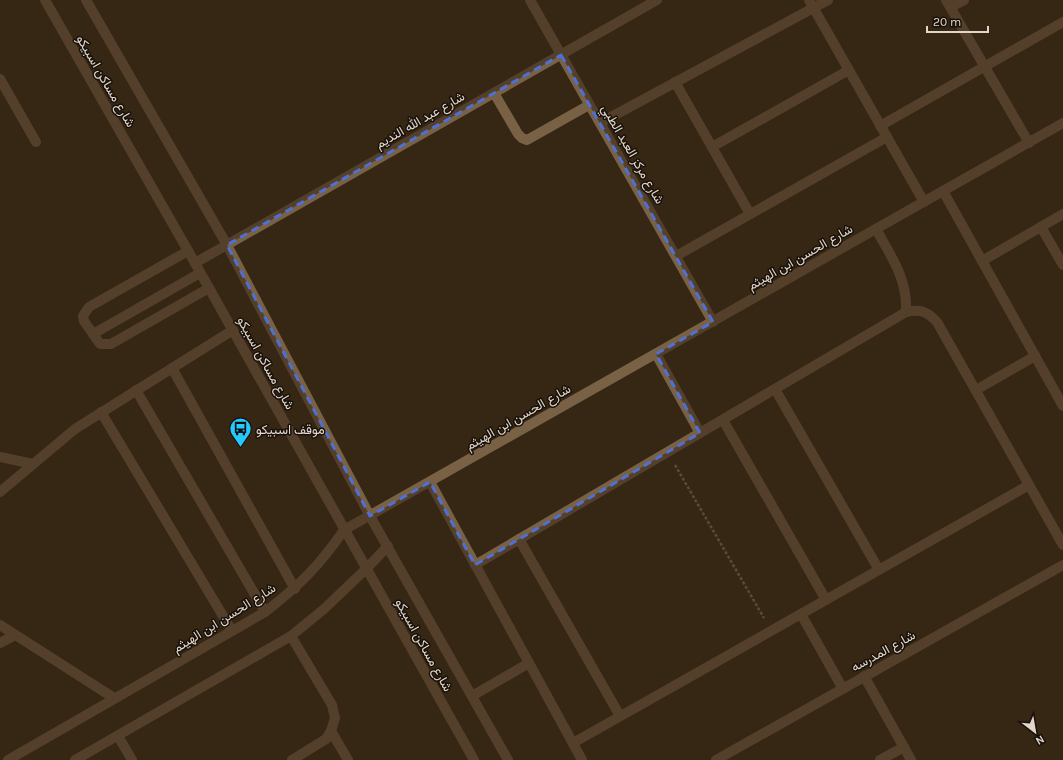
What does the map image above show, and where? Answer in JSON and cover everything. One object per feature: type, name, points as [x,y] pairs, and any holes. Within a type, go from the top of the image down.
[{"type":"street","name":"شارع مساكن اسبيكو","points":[[44,0],[233,330],[474,760]]},
{"type":"street","name":"شارع مساكن اسبيكو","points":[[86,0],[227,245],[370,516],[508,760]]},
{"type":"street","name":"شارع مركز العبد الطبي","points":[[530,0],[713,322]]},
{"type":"street","name":"شارع عبد الله النديم","points":[[195,263],[657,0]]},
{"type":"street","points":[[600,123],[811,4],[828,0]]},
{"type":"street","points":[[964,0],[949,4],[1029,143]]},
{"type":"street","points":[[811,4],[924,202]]},
{"type":"street","points":[[880,126],[1063,22]]},
{"type":"street","points":[[712,147],[849,70]]},
{"type":"street","points":[[0,79],[36,142]]},
{"type":"street","points":[[675,82],[750,214]]},
{"type":"street","points":[[494,92],[518,134],[527,140],[589,105]]},
{"type":"street","name":"شارع الحسن ابن الهيثم","points":[[8,760],[265,612],[295,589],[322,561],[344,530],[1063,123]]},
{"type":"street","points":[[676,256],[887,137]]},
{"type":"street","points":[[943,191],[1063,406]]},
{"type":"street","points":[[982,261],[1063,214]]},
{"type":"street","points":[[1041,226],[1063,265]]},
{"type":"street","points":[[876,229],[905,286],[907,298],[906,312]]},
{"type":"street","points":[[188,251],[89,308],[83,316],[92,334],[100,344],[111,344],[209,288]]},
{"type":"street","points":[[92,334],[200,273]]},
{"type":"street","points":[[475,565],[906,312],[918,309],[929,313],[937,322],[1063,546]]},
{"type":"street","points":[[0,492],[75,429],[233,330]]},
{"type":"street","points":[[656,354],[700,433]]},
{"type":"street","points":[[976,390],[1035,356]]},
{"type":"street","points":[[172,368],[295,589]]},
{"type":"street","points":[[775,389],[879,570]]},
{"type":"street","points":[[136,390],[265,612]]},
{"type":"street","points":[[101,412],[232,631]]},
{"type":"street","points":[[723,420],[826,600]]},
{"type":"street","points":[[0,457],[34,464]]},
{"type":"street","points":[[430,482],[582,760]]},
{"type":"street","points":[[573,743],[1029,485]]},
{"type":"street","points":[[519,539],[620,716]]},
{"type":"street","points":[[75,760],[291,636],[324,609],[388,546]]},
{"type":"street","name":"شارع المدرسه","points":[[716,760],[1063,565]]},
{"type":"street","points":[[800,614],[843,689]]},
{"type":"street","points":[[0,625],[114,698]]},
{"type":"street","points":[[0,643],[15,635]]},
{"type":"street","points":[[291,636],[332,705],[335,718],[331,731],[319,745],[292,760]]},
{"type":"street","points":[[472,696],[529,663]]},
{"type":"street","points":[[864,676],[911,760]]},
{"type":"street","points":[[331,731],[348,760]]},
{"type":"street","points":[[118,736],[132,760]]},
{"type":"street","points":[[880,760],[904,747]]},
{"type":"path","points":[[667,452],[772,630]]},
{"type":"highlighted area","points":[[561,55],[713,322],[656,354],[700,433],[475,565],[430,482],[370,516],[227,245]]},
{"type":"place","name":"موقف اسبيكو","points":[[240,448]]}]
